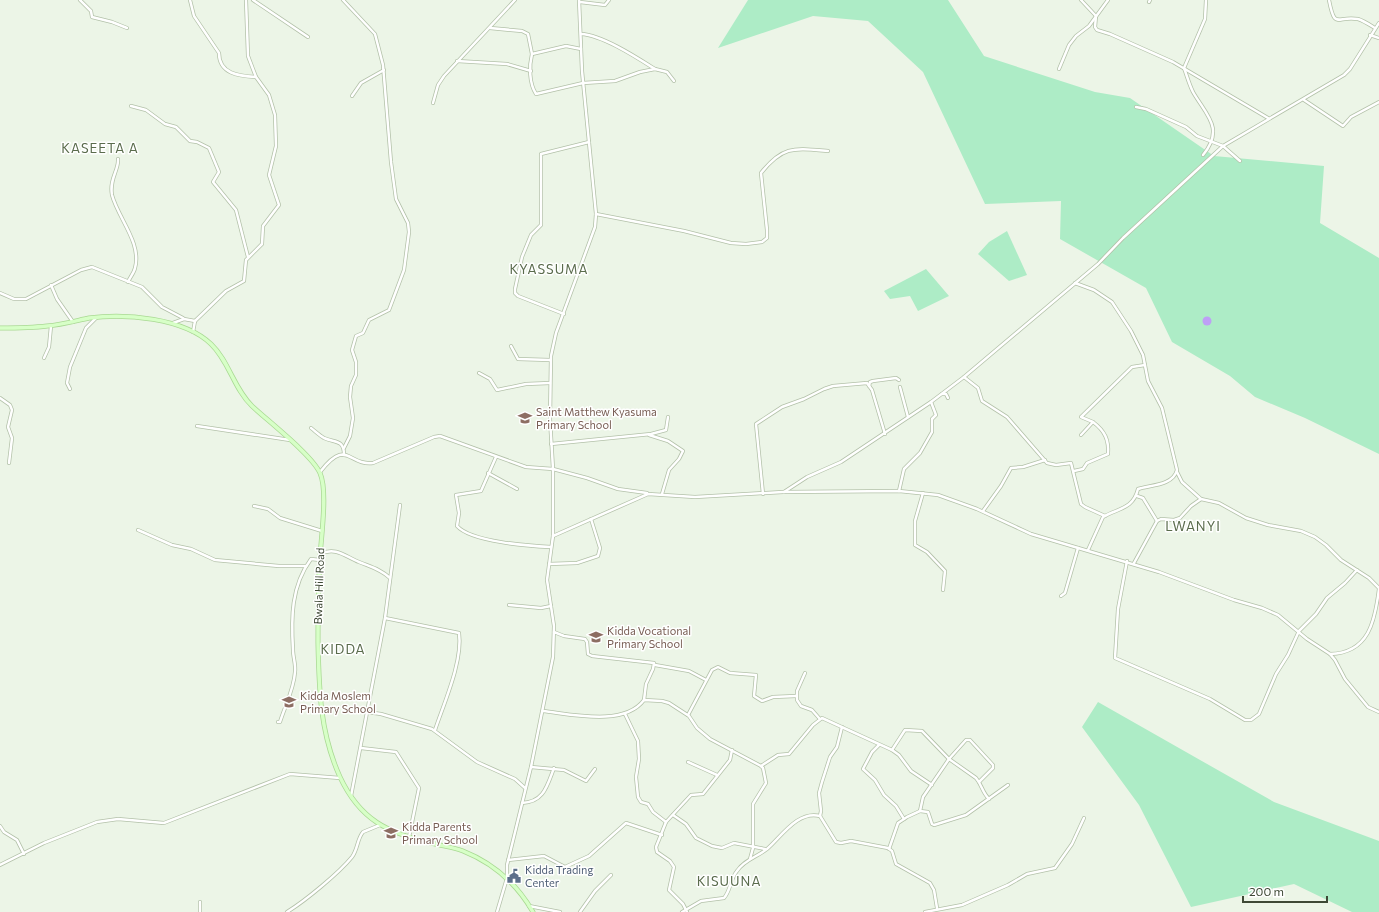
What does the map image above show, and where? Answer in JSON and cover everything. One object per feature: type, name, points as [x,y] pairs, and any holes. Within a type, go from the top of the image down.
[{"type":"street","points":[[80,0],[91,11],[92,17],[112,22],[127,28]]},
{"type":"street","points":[[190,0],[194,16],[219,53],[219,59],[223,68],[232,73],[256,77]]},
{"type":"street","points":[[246,0],[248,56],[256,77],[269,96],[275,115],[276,146],[269,175],[280,203],[262,226],[262,244],[248,257]]},
{"type":"street","points":[[253,0],[308,37]]},
{"type":"street","points":[[343,0],[375,34],[384,70],[396,199],[408,223],[409,232],[404,270],[389,310],[369,320],[363,332],[356,336],[352,350],[356,362],[356,375],[351,386],[350,397],[353,418],[350,436],[344,448],[344,455]]},
{"type":"street","points":[[433,103],[438,85],[458,61],[515,0]]},
{"type":"street","points":[[497,912],[507,878],[508,860],[531,767],[553,657],[554,632],[548,580],[553,536],[550,360],[556,333],[595,227],[596,214],[583,84],[580,1],[605,5],[610,0]]},
{"type":"street","points":[[1081,0],[1096,16],[1096,30],[1110,34],[1184,68],[1268,118]]},
{"type":"street","points":[[1059,69],[1069,45],[1076,36],[1089,26],[1108,0]]},
{"type":"street","points":[[1203,155],[1211,141],[1214,130],[1212,119],[1191,89],[1184,68],[1205,19],[1206,0]]},
{"type":"street","points":[[1329,0],[1334,18],[1339,20],[1359,20],[1375,28]]},
{"type":"street","points":[[783,492],[807,477],[841,462],[885,434],[964,377],[1075,283],[1223,146],[1268,118],[1304,100],[1344,75],[1379,23]]},
{"type":"street","points":[[490,28],[522,31],[528,34],[532,54],[530,61],[531,83],[536,94],[583,84],[615,81],[640,72],[655,69]]},
{"type":"street","points":[[581,34],[592,35],[597,39],[619,48],[655,69],[667,72],[674,81]]},
{"type":"street","points":[[1370,36],[1379,38]]},
{"type":"street","points":[[532,54],[566,46],[581,49]]},
{"type":"street","points":[[458,61],[507,64],[531,71]]},
{"type":"street","points":[[352,96],[361,83],[384,70]]},
{"type":"street","points":[[1304,100],[1343,126],[1351,117],[1379,102]]},
{"type":"street","points":[[131,106],[146,110],[166,124],[176,127],[190,141],[197,142],[209,148],[219,172],[213,182],[236,210],[248,257],[244,281],[226,291],[195,321],[194,332]]},
{"type":"street","points":[[1136,107],[1146,109],[1186,127],[1197,136],[1223,146],[1240,161]]},
{"type":"street","points":[[564,314],[518,296],[515,293],[515,289],[522,257],[531,235],[541,225],[542,154],[589,142]]},
{"type":"street","points":[[596,214],[684,231],[731,243],[746,244],[762,242],[767,238],[761,175],[763,171],[785,151],[806,149],[828,151]]},
{"type":"street","points":[[118,159],[119,164],[113,175],[112,194],[135,254],[135,267],[128,282]]},
{"type":"street","points":[[0,293],[14,299],[26,299],[51,285],[90,267],[142,287],[162,307],[184,319],[195,321]]},
{"type":"street","points":[[1075,283],[1105,297],[1118,309],[1137,343],[1145,365],[1148,381],[1162,408],[1177,472],[1182,482],[1201,499],[1219,503],[1246,518],[1268,525],[1301,531],[1315,537],[1379,588],[1378,602],[1372,625],[1365,638],[1340,653],[1330,654]]},
{"type":"street","points":[[51,285],[57,299],[73,322]]},
{"type":"street","points":[[70,389],[68,383],[70,367],[86,328],[96,318]]},
{"type":"street","points":[[0,328],[51,326],[96,318],[148,319],[173,323],[194,332],[208,341],[218,351],[242,394],[250,404],[290,440],[320,472],[332,459],[344,455],[349,455],[364,463],[373,463],[434,437],[440,436],[526,467],[553,469],[582,476],[618,489],[648,494],[695,497],[783,492],[899,491],[938,495],[983,511],[1030,534],[1134,563],[1234,600],[1262,608],[1284,619],[1307,639],[1330,654],[1336,660],[1345,679],[1368,707],[1378,712],[1379,716]]},
{"type":"street","points":[[173,323],[184,319]]},
{"type":"street","points":[[44,358],[49,346],[51,326]]},
{"type":"street","points":[[511,346],[518,359],[550,360]]},
{"type":"street","points":[[1074,471],[1083,469],[1087,464],[1108,454],[1109,446],[1106,435],[1093,422],[1080,418],[1132,367],[1145,365]]},
{"type":"street","points":[[479,373],[490,379],[496,390],[526,384],[550,383]]},
{"type":"street","points":[[964,377],[978,388],[982,401],[1007,417],[1045,460],[1056,465],[1071,463],[1081,504],[1084,507],[1105,516]]},
{"type":"street","points":[[869,386],[869,383],[873,381],[896,378],[899,380]]},
{"type":"street","points":[[763,494],[756,424],[757,421],[782,407],[833,386],[865,383],[872,390],[885,434]]},
{"type":"street","points":[[900,388],[908,417]]},
{"type":"street","points":[[941,394],[946,394],[948,398]]},
{"type":"street","points":[[0,398],[10,405],[12,410],[8,427],[12,438],[9,463]]},
{"type":"street","points":[[899,491],[904,469],[920,453],[932,432],[932,419],[936,415],[930,402]]},
{"type":"street","points":[[551,444],[647,435],[666,430],[668,417]]},
{"type":"street","points":[[1081,435],[1093,422]]},
{"type":"street","points":[[197,426],[290,440]]},
{"type":"street","points":[[311,428],[322,437],[341,443],[344,448]]},
{"type":"street","points":[[647,435],[668,441],[683,451],[679,459],[669,470],[662,494]]},
{"type":"street","points":[[496,457],[481,490],[456,495],[459,519],[456,524],[458,528],[493,540],[522,545],[551,547]]},
{"type":"street","points":[[983,511],[1001,486],[1011,468],[1023,467],[1045,460]]},
{"type":"street","name":"Bwala Hill Road","points":[[320,472],[323,494],[317,605],[322,718],[326,739],[340,778],[351,797],[362,810],[380,825],[391,832],[409,838],[460,850],[496,868],[507,878],[533,912]]},
{"type":"street","points":[[1088,550],[1105,516],[1123,509],[1137,496],[1138,489],[1158,485],[1177,472]]},
{"type":"street","points":[[488,473],[517,489]]},
{"type":"street","points":[[923,493],[915,522],[915,545],[927,552],[945,571],[943,590]]},
{"type":"street","points":[[553,536],[648,494]]},
{"type":"street","points":[[1137,496],[1143,498],[1157,521]]},
{"type":"street","points":[[1134,563],[1157,521],[1161,519],[1174,520],[1180,518],[1191,506],[1201,499]]},
{"type":"street","points":[[351,797],[385,618],[400,505]]},
{"type":"street","points":[[254,506],[268,509],[280,518],[322,530]]},
{"type":"street","points":[[549,564],[577,563],[598,556],[600,548],[591,520]]},
{"type":"street","points":[[138,530],[172,545],[191,549],[216,560],[279,566],[306,566]]},
{"type":"street","points":[[1061,596],[1065,593],[1078,548]]},
{"type":"street","points":[[320,554],[328,551],[340,552],[356,562],[375,567],[390,578]]},
{"type":"street","points":[[278,722],[280,722],[289,697],[295,673],[293,649],[293,598],[300,577],[306,566],[311,559],[320,560]]},
{"type":"street","points":[[1127,561],[1118,609],[1115,658],[1210,699],[1240,718],[1249,720],[1257,717],[1276,674],[1299,631],[1316,614],[1327,598],[1345,583],[1357,570]]},
{"type":"street","points":[[510,605],[541,608],[551,606]]},
{"type":"street","points":[[385,618],[437,630],[459,633],[460,643],[452,683],[435,730]]},
{"type":"street","points":[[554,632],[564,636],[585,639],[588,642],[588,654],[592,656],[648,662],[655,665],[689,671],[706,680]]},
{"type":"street","points":[[1336,660],[1340,653]]},
{"type":"street","points":[[542,711],[592,717],[625,714],[638,706],[644,700],[646,684],[655,665]]},
{"type":"street","points":[[688,715],[712,670],[720,667],[730,673],[756,674],[754,696],[762,701],[773,697],[796,696]]},
{"type":"street","points":[[805,672],[796,696],[799,703],[812,710],[819,718],[822,718],[892,750],[899,755],[911,771],[932,785]]},
{"type":"street","points":[[644,700],[662,701],[688,715],[697,728],[710,739],[763,768],[766,783],[753,804],[753,848],[750,859]]},
{"type":"street","points":[[367,712],[381,714],[435,730],[477,762],[515,779],[526,788]]},
{"type":"street","points":[[625,714],[638,741],[639,759],[636,777],[638,797],[641,802],[648,804],[653,812],[666,822]]},
{"type":"street","points":[[761,766],[778,755],[789,754],[819,718]]},
{"type":"street","points":[[842,727],[837,747],[830,757],[819,793],[821,811],[820,816],[838,844],[851,841],[890,849]]},
{"type":"street","points":[[892,750],[906,730],[917,729],[922,731],[949,759],[979,782],[981,790],[988,799]]},
{"type":"street","points":[[920,811],[922,799],[949,759],[966,740],[970,740],[993,765],[993,768],[979,782]]},
{"type":"street","points":[[879,745],[872,752],[863,769],[876,780],[884,795],[896,806],[904,819]]},
{"type":"street","points":[[361,748],[396,752],[415,780],[419,794],[412,813],[409,838]]},
{"type":"street","points":[[687,912],[686,908],[669,890],[674,870],[672,864],[656,850],[666,822],[691,795],[703,794],[730,760],[732,750]]},
{"type":"street","points":[[688,762],[717,775]]},
{"type":"street","points":[[531,767],[554,768],[569,772],[586,781],[595,769]]},
{"type":"street","points":[[522,803],[537,800],[544,792],[554,768]]},
{"type":"street","points":[[0,865],[44,843],[82,827],[109,820],[118,819],[153,824],[164,823],[290,774],[340,778]]},
{"type":"street","points":[[938,908],[934,890],[930,883],[896,864],[890,849],[895,829],[904,819],[920,811],[928,812],[932,824],[934,825],[966,815],[1008,785]]},
{"type":"street","points":[[674,815],[686,824],[696,838],[712,846],[722,848],[734,843],[766,850]]},
{"type":"street","points":[[682,912],[686,908],[701,901],[724,898],[731,887],[736,871],[750,859],[766,850],[792,824],[807,816],[820,816]]},
{"type":"street","points":[[925,912],[938,908],[962,905],[1004,887],[1027,874],[1055,868],[1072,844],[1084,818]]},
{"type":"street","points":[[508,860],[527,859],[539,855],[548,857],[565,867],[589,856],[626,823],[662,835]]},
{"type":"street","points":[[287,912],[351,858],[363,832],[380,825]]},
{"type":"street","points":[[0,826],[4,832],[17,840],[24,854]]},
{"type":"street","points":[[580,912],[595,891],[611,875]]},
{"type":"street","points":[[200,902],[200,912]]},
{"type":"street","points":[[529,906],[560,912]]},
{"type":"green space","points":[[748,0],[948,0],[984,56],[1095,92],[1130,98],[1214,156],[1324,166],[1320,223],[1379,258],[1379,454],[1305,418],[1255,397],[1230,376],[1172,342],[1146,288],[1060,239],[1061,201],[985,204],[923,72],[868,21],[813,16],[718,48]]},
{"type":"green space","points":[[1007,231],[1027,275],[1009,281],[978,254],[989,242]]},
{"type":"green space","points":[[926,269],[949,296],[918,311],[910,296],[890,299],[884,291]]},
{"type":"green space","points":[[1098,702],[1274,802],[1379,841],[1379,912],[1352,912],[1294,884],[1191,907],[1139,805],[1082,727]]},
{"type":"shaded area","points":[[1205,317],[1209,317],[1211,321],[1209,325],[1205,325],[1203,323],[1203,319]]},
{"type":"place","name":"Saint Matthew Kyasuma Primary School","points":[[525,418]]},
{"type":"place","name":"Kidda Vocational Primary School","points":[[596,637]]},
{"type":"place","name":"Kidda Moslem Primary School","points":[[289,702]]},
{"type":"place","name":"Kidda Parents Primary School","points":[[391,833]]},
{"type":"place","name":"Kidda Trading Center","points":[[514,876]]},
{"type":"district","name":"KASEETA A","points":[[100,148]]},
{"type":"district","name":"KYASSUMA","points":[[549,269]]},
{"type":"district","name":"LWANYI","points":[[1193,526]]},
{"type":"district","name":"KIDDA","points":[[343,649]]},
{"type":"district","name":"KISUUNA","points":[[729,881]]}]
